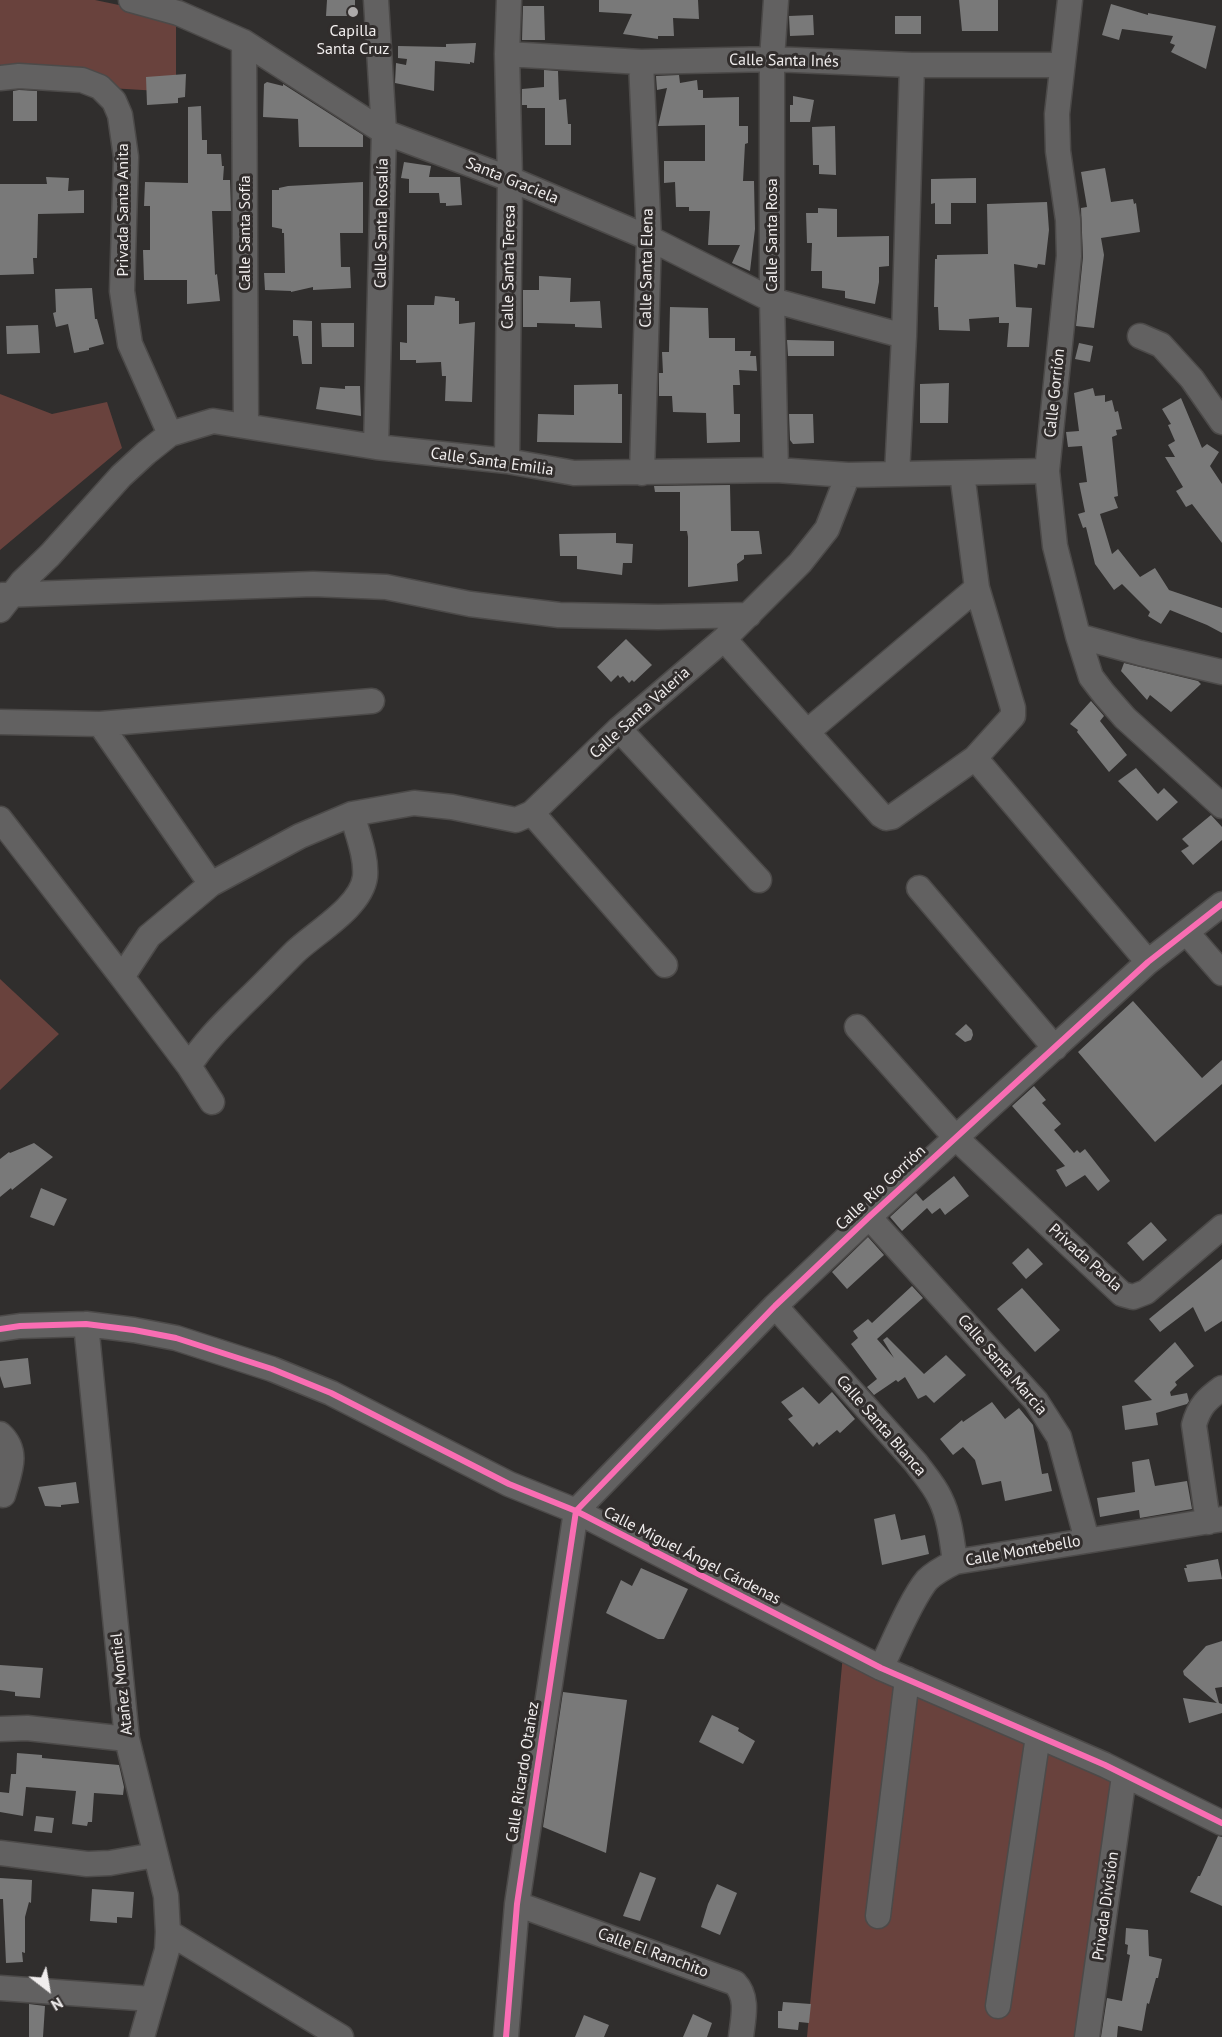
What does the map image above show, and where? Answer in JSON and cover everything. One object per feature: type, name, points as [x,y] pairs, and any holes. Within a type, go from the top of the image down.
[{"type":"street","name":"Santa Graciela","points":[[131,0],[178,14],[244,42],[384,132],[510,179],[649,238],[772,300],[904,336]]},
{"type":"street","name":"Calle Santa Rosalía","points":[[376,0],[384,132],[376,447]]},
{"type":"street","name":"Calle Santa Teresa","points":[[507,461],[509,0]]},
{"type":"street","name":"Calle Santa Rosa","points":[[776,0],[772,59],[772,300],[776,470]]},
{"type":"street","name":"Calle Gorrión","points":[[1070,0],[1057,114],[1058,152],[1068,220],[1069,256],[1047,471],[1055,546],[1091,677],[1125,718],[1222,806]]},
{"type":"street","name":"Calle Santa Sofía","points":[[244,42],[246,425]]},
{"type":"street","name":"Calle Santa Inés","points":[[507,54],[641,62],[772,59],[912,64],[1062,65]]},
{"type":"street","name":"Calle Santa Elena","points":[[641,62],[649,238],[642,473]]},
{"type":"street","points":[[897,474],[904,336],[912,64]]},
{"type":"street","name":"Privada Santa Anita","points":[[0,78],[19,76],[82,80],[100,87],[114,101],[120,115],[126,157],[122,291],[130,344],[170,434]]},
{"type":"street","points":[[1140,336],[1161,345],[1176,360],[1222,422]]},
{"type":"street","name":"Calle Santa Emilia","points":[[4,600],[121,476],[170,434],[213,421],[376,447],[507,461],[574,473],[776,470],[848,475],[1047,471]]},
{"type":"street","points":[[724,639],[881,815],[886,818],[892,817],[975,758],[1013,716],[1013,708],[977,588],[962,473]]},
{"type":"street","name":"Calle Santa Valeria","points":[[532,813],[619,729],[724,639],[800,563],[827,529],[848,475]]},
{"type":"street","points":[[4,600],[314,584],[386,587],[470,604],[560,615],[658,617],[749,615]]},
{"type":"street","points":[[807,732],[977,588]]},
{"type":"street","points":[[1078,636],[1222,672]]},
{"type":"street","points":[[0,722],[100,724],[372,701]]},
{"type":"street","points":[[100,724],[211,884]]},
{"type":"street","points":[[619,729],[759,880]]},
{"type":"street","points":[[975,758],[1148,962]]},
{"type":"street","points":[[122,977],[149,936],[211,884],[300,836],[352,814],[414,803],[452,807],[516,820],[532,813],[665,965]]},
{"type":"street","points":[[189,1066],[207,1040],[297,950],[348,907],[359,892],[365,879],[365,865],[352,814]]},
{"type":"street","points":[[0,819],[189,1066],[212,1101]]},
{"type":"street","points":[[919,888],[1055,1048]]},
{"type":"street","name":"Calle Río Gorrión","points":[[576,1511],[775,1306],[869,1217],[1148,962],[1222,904]]},
{"type":"street","points":[[1187,933],[1222,973]]},
{"type":"street","name":"Privada Paola","points":[[857,1027],[956,1138],[1122,1294],[1133,1297],[1146,1292],[1222,1227]]},
{"type":"street","name":"Calle Santa Marcia","points":[[869,1217],[1036,1401],[1049,1419],[1059,1437],[1087,1540]]},
{"type":"street","name":"Calle Santa Blanca","points":[[775,1306],[928,1478],[940,1498],[949,1522],[955,1562]]},
{"type":"street","name":"Calle Miguel Ángel Cárdenas","points":[[0,1329],[20,1326],[86,1324],[134,1330],[177,1338],[272,1369],[331,1393],[509,1484],[576,1511],[882,1668],[1038,1736],[1222,1823]]},
{"type":"street","name":"Atañez Montiel","points":[[86,1324],[127,1739],[166,1896],[167,1950],[142,2037]]},
{"type":"street","points":[[1215,1520],[1194,1425],[1197,1412],[1205,1400],[1222,1388]]},
{"type":"street","points":[[0,1434],[5,1438],[13,1459],[3,1495]]},
{"type":"street","name":"Calle Ricardo Otañez","points":[[506,2037],[517,1904],[576,1511]]},
{"type":"street","name":"Calle Montebello","points":[[882,1668],[919,1593],[928,1580],[955,1562],[1215,1520]]},
{"type":"street","points":[[878,1916],[907,1679]]},
{"type":"street","points":[[0,1729],[27,1728],[127,1739]]},
{"type":"street","points":[[998,2006],[1038,1736]]},
{"type":"street","name":"Privada División","points":[[1087,2037],[1124,1776]]},
{"type":"street","points":[[0,1853],[87,1864],[110,1863],[155,1855]]},
{"type":"street","name":"Calle El Ranchito","points":[[517,1904],[735,1983],[742,1990],[745,2000],[741,2037]]},
{"type":"street","points":[[168,1932],[341,2037]]},
{"type":"street","points":[[0,1988],[152,1999]]},
{"type":"shaded area","points":[[0,0],[95,0],[176,17],[176,92],[109,88],[0,70]]},
{"type":"shaded area","points":[[0,394],[52,414],[107,402],[122,448],[0,550]]},
{"type":"shaded area","points":[[0,979],[59,1034],[0,1090]]},
{"type":"shaded area","points":[[844,1644],[1119,1780],[1078,2037],[807,2037]]},
{"type":"building","points":[[327,0],[355,0],[355,16],[326,16]]},
{"type":"building","points":[[599,0],[698,0],[699,19],[673,18],[674,36],[658,36],[658,39],[623,34],[632,14],[599,12]]},
{"type":"building","points":[[959,0],[998,0],[998,31],[962,31]]},
{"type":"building","points":[[1111,4],[1148,15],[1148,13],[1216,26],[1206,69],[1171,52],[1175,45],[1170,43],[1173,36],[1122,29],[1119,40],[1102,35]]},
{"type":"building","points":[[523,6],[544,6],[545,40],[522,40]]},
{"type":"building","points":[[813,15],[814,35],[790,36],[789,16]]},
{"type":"building","points":[[895,16],[921,16],[921,34],[895,34]]},
{"type":"building","points":[[476,43],[474,63],[435,61],[434,91],[395,83],[396,63],[406,65],[407,59],[398,58],[398,46],[446,47],[446,44]]},
{"type":"building","points":[[544,70],[558,71],[559,100],[566,99],[568,124],[571,124],[571,145],[545,145],[545,108],[527,108],[527,105],[522,105],[522,89],[544,87]]},
{"type":"building","points":[[186,74],[185,97],[178,98],[178,103],[147,105],[146,77]]},
{"type":"building","points":[[679,75],[680,83],[697,80],[698,90],[703,90],[703,98],[739,97],[739,126],[748,126],[743,181],[754,181],[755,229],[750,271],[732,263],[740,245],[708,245],[710,211],[689,211],[689,207],[676,207],[675,182],[664,183],[664,161],[705,161],[705,125],[658,126],[667,88],[657,90],[656,76]]},
{"type":"building","points":[[267,82],[283,86],[283,84],[363,135],[363,147],[299,147],[298,119],[263,117],[264,84]]},
{"type":"building","points":[[13,91],[37,91],[37,121],[13,121]]},
{"type":"building","points":[[793,96],[814,100],[810,122],[790,122],[790,105],[793,105]]},
{"type":"building","points":[[201,106],[202,140],[207,140],[207,154],[221,154],[222,166],[224,166],[223,180],[230,180],[231,211],[212,211],[215,275],[217,274],[220,301],[187,304],[187,280],[144,280],[143,250],[150,250],[150,206],[144,206],[145,182],[188,183],[188,107]]},
{"type":"building","points":[[835,126],[836,175],[819,174],[819,165],[813,165],[812,127]]},
{"type":"building","points":[[404,162],[431,166],[429,177],[460,177],[462,205],[446,206],[446,203],[440,203],[439,193],[409,193],[409,179],[401,178]]},
{"type":"building","points":[[1105,168],[1111,202],[1133,199],[1134,204],[1136,203],[1140,232],[1101,238],[1104,255],[1094,328],[1076,326],[1083,257],[1081,208],[1087,207],[1081,172]]},
{"type":"building","points":[[46,177],[69,178],[68,191],[84,190],[84,213],[38,214],[37,258],[33,258],[34,274],[0,275],[0,184],[47,184]]},
{"type":"building","points":[[976,178],[976,203],[951,203],[951,224],[935,224],[935,203],[931,204],[931,179]]},
{"type":"building","points":[[363,182],[363,233],[340,233],[341,267],[350,267],[351,288],[313,290],[313,287],[291,292],[265,290],[264,273],[285,273],[284,233],[282,229],[272,227],[272,190],[288,186]]},
{"type":"building","points":[[1047,202],[1049,230],[1045,265],[1038,264],[1037,268],[1014,264],[1016,307],[1032,308],[1029,347],[1007,347],[1009,323],[999,323],[999,317],[969,319],[970,331],[939,330],[938,307],[934,307],[937,255],[988,254],[987,204]]},
{"type":"building","points":[[818,208],[837,209],[837,237],[889,236],[889,266],[879,267],[875,304],[845,298],[845,291],[822,288],[822,271],[811,271],[812,243],[807,243],[806,213],[818,213]]},
{"type":"building","points":[[539,276],[571,278],[570,302],[600,301],[602,328],[575,327],[575,324],[537,323],[537,327],[523,327],[523,290],[539,290]]},
{"type":"building","points":[[92,288],[95,319],[97,319],[104,344],[74,353],[68,324],[56,327],[53,313],[56,312],[55,289]]},
{"type":"building","points":[[435,296],[455,298],[455,301],[459,301],[459,324],[475,322],[472,402],[445,401],[446,376],[442,376],[441,362],[416,363],[416,360],[400,360],[400,342],[407,343],[407,305],[434,305]]},
{"type":"building","points":[[670,307],[708,308],[709,338],[735,338],[735,351],[751,351],[750,356],[756,356],[757,371],[739,370],[740,385],[733,385],[734,414],[740,414],[740,442],[707,443],[706,413],[673,412],[672,396],[659,396],[659,373],[663,373],[662,352],[669,352]]},
{"type":"building","points":[[293,320],[312,321],[312,364],[302,364],[298,336],[293,336]]},
{"type":"building","points":[[321,323],[354,323],[354,347],[322,347]]},
{"type":"building","points":[[38,325],[40,353],[7,354],[6,326]]},
{"type":"building","points":[[787,340],[834,341],[834,356],[788,356]]},
{"type":"building","points":[[1079,343],[1093,346],[1090,362],[1075,359]]},
{"type":"building","points":[[949,383],[948,423],[920,423],[920,384]]},
{"type":"building","points":[[618,384],[618,394],[622,394],[622,443],[537,442],[538,414],[574,415],[574,385]]},
{"type":"building","points":[[345,386],[360,386],[361,416],[316,409],[320,387],[345,389]]},
{"type":"building","points":[[1093,388],[1095,396],[1105,395],[1105,402],[1112,400],[1115,412],[1118,411],[1122,429],[1116,430],[1117,435],[1112,437],[1118,496],[1114,497],[1118,508],[1100,514],[1112,554],[1118,549],[1140,577],[1155,568],[1169,590],[1222,608],[1222,633],[1170,610],[1161,624],[1148,616],[1150,612],[1122,584],[1114,590],[1095,564],[1086,527],[1083,528],[1078,514],[1085,512],[1079,483],[1087,482],[1082,446],[1068,447],[1066,432],[1079,431],[1074,393]]},
{"type":"building","points":[[1181,398],[1202,448],[1207,444],[1219,452],[1210,466],[1222,484],[1222,543],[1192,504],[1186,507],[1176,491],[1183,487],[1165,457],[1175,457],[1168,445],[1175,441],[1168,425],[1171,424],[1162,409]]},
{"type":"building","points":[[789,414],[813,414],[814,443],[793,444],[790,440]]},
{"type":"building","points":[[730,485],[731,531],[759,531],[762,554],[744,555],[744,559],[737,564],[738,581],[688,587],[688,537],[687,531],[680,531],[680,492],[655,492],[654,486]]},
{"type":"building","points":[[616,533],[616,543],[633,544],[632,563],[623,563],[622,575],[577,569],[577,556],[560,556],[559,534]]},
{"type":"building","points":[[626,639],[652,665],[634,682],[632,680],[629,683],[623,676],[620,678],[618,675],[611,682],[597,667]]},
{"type":"building","points":[[1124,663],[1198,681],[1201,684],[1171,712],[1150,695],[1147,700],[1121,671]]},
{"type":"building","points":[[1091,701],[1104,716],[1100,721],[1127,755],[1109,772],[1077,732],[1078,730],[1070,724]]},
{"type":"building","points":[[1136,768],[1158,794],[1164,788],[1178,802],[1157,821],[1118,781]]},
{"type":"building","points":[[1211,815],[1222,827],[1222,840],[1193,865],[1181,851],[1189,846],[1182,839]]},
{"type":"building","points":[[1133,1001],[1202,1078],[1222,1060],[1222,1084],[1155,1142],[1078,1052]]},
{"type":"building","points":[[966,1024],[972,1030],[973,1035],[971,1040],[965,1042],[955,1034]]},
{"type":"building","points":[[1034,1086],[1046,1100],[1042,1103],[1061,1124],[1054,1130],[1074,1153],[1077,1150],[1080,1153],[1085,1149],[1110,1181],[1098,1191],[1085,1175],[1066,1187],[1056,1170],[1065,1166],[1012,1106]]},
{"type":"building","points":[[34,1143],[53,1157],[0,1197],[0,1159],[9,1152]]},
{"type":"building","points":[[954,1176],[969,1196],[945,1215],[940,1208],[932,1214],[927,1208],[902,1231],[890,1217],[916,1193],[923,1201]]},
{"type":"building","points":[[41,1188],[67,1199],[54,1226],[30,1217]]},
{"type":"building","points":[[1151,1222],[1167,1240],[1143,1261],[1127,1243]]},
{"type":"building","points":[[868,1237],[884,1255],[847,1289],[832,1272]]},
{"type":"building","points":[[1028,1248],[1043,1264],[1026,1279],[1012,1263]]},
{"type":"building","points":[[1222,1259],[1222,1321],[1205,1332],[1193,1307],[1160,1332],[1149,1319]]},
{"type":"building","points":[[912,1286],[923,1298],[877,1339],[894,1358],[883,1340],[887,1337],[924,1374],[946,1355],[966,1375],[934,1403],[926,1395],[918,1399],[905,1377],[898,1382],[896,1380],[874,1395],[867,1387],[877,1379],[851,1344],[858,1338],[853,1331],[868,1319],[872,1323]]},
{"type":"building","points":[[1022,1288],[1060,1330],[1035,1352],[997,1309]]},
{"type":"building","points":[[1175,1342],[1194,1366],[1175,1382],[1177,1385],[1170,1392],[1171,1396],[1187,1393],[1189,1401],[1187,1404],[1156,1413],[1158,1425],[1125,1430],[1122,1406],[1152,1400],[1134,1381]]},
{"type":"building","points":[[28,1358],[31,1384],[4,1388],[0,1376],[0,1361]]},
{"type":"building","points":[[803,1387],[819,1404],[832,1392],[855,1419],[840,1433],[837,1430],[819,1445],[817,1442],[813,1447],[788,1419],[793,1416],[781,1402]]},
{"type":"building","points":[[992,1402],[1005,1419],[1019,1408],[1033,1425],[1042,1474],[1048,1473],[1052,1491],[1005,1501],[1001,1481],[982,1485],[975,1460],[963,1447],[953,1455],[940,1439],[962,1420],[963,1422]]},
{"type":"building","points":[[1149,1459],[1155,1486],[1187,1481],[1192,1509],[1140,1518],[1139,1510],[1100,1517],[1097,1498],[1135,1492],[1132,1462]]},
{"type":"building","points":[[76,1482],[79,1503],[61,1505],[61,1507],[45,1506],[38,1487]]},
{"type":"building","points":[[895,1514],[901,1540],[925,1535],[929,1554],[882,1565],[874,1519]]},
{"type":"building","points":[[1218,1559],[1222,1579],[1188,1582],[1184,1568],[1187,1568],[1186,1565]]},
{"type":"building","points":[[641,1568],[688,1589],[664,1639],[658,1639],[606,1613],[621,1580],[632,1586]]},
{"type":"building","points":[[1222,1641],[1222,1687],[1215,1688],[1219,1703],[1222,1704],[1222,1713],[1189,1723],[1183,1698],[1217,1703],[1184,1675],[1183,1671],[1206,1646]]},
{"type":"building","points":[[0,1665],[43,1668],[40,1698],[15,1696],[15,1692],[0,1690]]},
{"type":"building","points":[[563,1692],[627,1700],[606,1853],[543,1827]]},
{"type":"building","points":[[712,1715],[739,1728],[738,1731],[755,1741],[743,1764],[699,1742]]},
{"type":"building","points":[[17,1753],[42,1755],[42,1758],[119,1765],[124,1787],[123,1795],[94,1793],[92,1822],[88,1822],[87,1826],[72,1824],[76,1791],[26,1787],[23,1816],[0,1812],[0,1792],[9,1793],[11,1774],[16,1774]]},
{"type":"building","points":[[36,1816],[54,1818],[52,1833],[34,1831]]},
{"type":"building","points":[[1218,1836],[1222,1837],[1222,1906],[1190,1892]]},
{"type":"building","points":[[640,1872],[656,1878],[640,1921],[623,1916]]},
{"type":"building","points":[[0,1878],[32,1880],[31,1903],[29,1902],[25,1917],[23,1962],[6,1963]]},
{"type":"building","points":[[717,1884],[737,1893],[720,1935],[701,1927]]},
{"type":"building","points":[[92,1889],[134,1892],[132,1918],[117,1917],[117,1923],[90,1921]]},
{"type":"building","points":[[1126,1928],[1148,1930],[1149,1956],[1162,1959],[1158,1978],[1156,1978],[1149,2004],[1147,2003],[1142,2031],[1118,2026],[1117,2037],[1101,2037],[1107,1998],[1122,2001],[1130,1955],[1127,1954],[1128,1945],[1125,1944]]},
{"type":"building","points":[[783,2002],[811,2004],[809,2023],[799,2022],[798,2030],[778,2028],[778,2011],[782,2011]]},
{"type":"building","points":[[29,2004],[45,2006],[43,2037],[29,2037]]},
{"type":"building","points":[[693,2014],[712,2023],[707,2037],[683,2037]]},
{"type":"building","points":[[584,2015],[609,2025],[604,2037],[575,2037]]},
{"type":"cycle path","points":[[506,2037],[517,1904],[576,1511],[775,1306],[869,1217],[1148,962],[1222,904]]},
{"type":"cycle path","points":[[0,1329],[20,1326],[86,1324],[134,1330],[176,1338],[272,1369],[331,1393],[509,1484],[576,1511],[881,1668],[1105,1765],[1222,1823]]},
{"type":"place","name":"Capilla Santa Cruz","points":[[353,12]]}]
